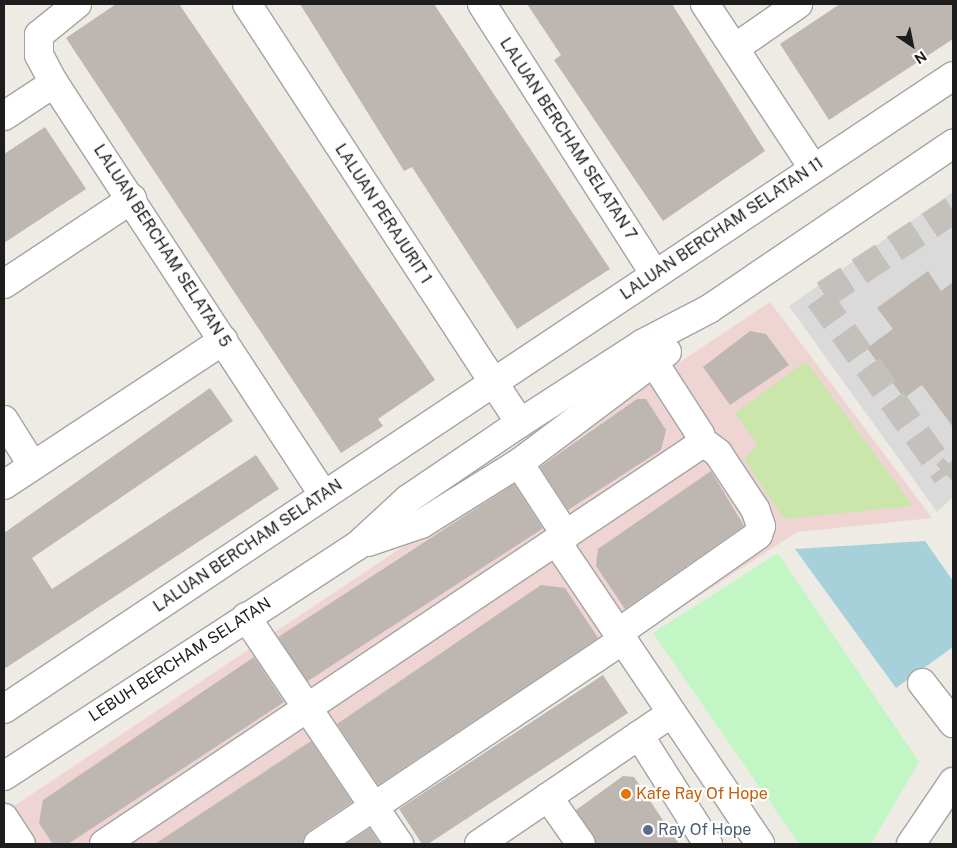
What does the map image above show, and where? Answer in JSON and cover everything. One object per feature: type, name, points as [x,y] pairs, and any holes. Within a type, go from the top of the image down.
[{"type":"street","name":"LALUAN BERCHAM SELATAN 5","points":[[77,4],[39,35],[40,55],[54,83],[132,199],[324,495]]},
{"type":"street","name":"LALUAN PERAJURIT 1","points":[[247,4],[520,423]]},
{"type":"street","name":"LALUAN BERCHAM SELATAN 7","points":[[482,4],[655,274]]},
{"type":"street","points":[[735,48],[798,4]]},
{"type":"street","points":[[710,6],[813,168]]},
{"type":"street","name":"LALUAN BERCHAM SELATAN 11","points":[[492,382],[953,76]]},
{"type":"street","points":[[4,116],[54,83]]},
{"type":"street","points":[[357,546],[408,499],[520,423],[648,354],[709,309],[953,144]]},
{"type":"street","points":[[4,284],[132,199]]},
{"type":"street","points":[[4,485],[224,340]]},
{"type":"street","points":[[357,546],[421,524],[519,463],[615,394],[648,354]]},
{"type":"street","points":[[318,844],[620,636],[758,536],[761,526],[755,509],[718,453],[701,440],[648,354]]},
{"type":"street","name":"LALUAN BERCHAM SELATAN","points":[[4,709],[492,382]]},
{"type":"street","points":[[520,423],[531,428],[543,426],[586,402],[615,394]]},
{"type":"street","points":[[4,420],[33,466]]},
{"type":"street","points":[[421,524],[442,498],[506,454],[520,423]]},
{"type":"street","points":[[104,844],[698,446],[701,440]]},
{"type":"street","points":[[519,463],[561,538],[620,636],[760,844]]},
{"type":"street","name":"LEBUH BERCHAM SELATAN","points":[[4,776],[357,546]]},
{"type":"street","points":[[246,617],[306,709],[399,844]]},
{"type":"street","points":[[922,683],[953,723]]},
{"type":"street","points":[[478,844],[672,713]]},
{"type":"street","points":[[639,735],[708,844]]},
{"type":"street","points":[[911,844],[953,782]]},
{"type":"street","points":[[548,797],[581,844]]},
{"type":"shaded area","points":[[953,192],[953,497],[937,512],[789,306]]},
{"type":"shaded area","points":[[770,302],[932,518],[797,532],[319,844],[26,844],[5,812]]},
{"type":"green space","points":[[806,361],[913,506],[784,519],[744,459],[757,444],[735,413]]},
{"type":"green space","points":[[778,553],[919,762],[871,844],[799,844],[653,633]]},
{"type":"water","points":[[925,541],[953,581],[953,647],[896,688],[795,549]]},
{"type":"building","points":[[116,4],[179,4],[435,380],[378,419],[383,426],[341,453],[66,38]]},
{"type":"building","points":[[300,4],[434,4],[610,269],[517,329],[412,167],[404,171]]},
{"type":"building","points":[[527,4],[672,4],[765,151],[663,221],[554,60],[561,55]]},
{"type":"building","points":[[840,4],[953,4],[953,39],[829,120],[780,44]]},
{"type":"building","points":[[45,127],[86,189],[4,243],[4,154]]},
{"type":"building","points":[[928,271],[941,291],[953,282],[953,427],[922,385],[904,398],[867,348],[893,329],[877,308]]},
{"type":"building","points":[[750,331],[766,334],[789,365],[730,405],[703,367]]},
{"type":"building","points":[[210,388],[233,421],[32,558],[52,589],[256,455],[279,489],[4,669],[4,533]]},
{"type":"building","points":[[637,399],[646,399],[666,430],[661,450],[568,510],[540,467]]},
{"type":"building","points":[[711,471],[744,526],[625,609],[596,566],[598,549]]},
{"type":"building","points":[[514,484],[543,528],[307,681],[278,637]]},
{"type":"building","points":[[541,585],[565,588],[598,638],[378,785],[337,724]]},
{"type":"building","points":[[254,657],[284,702],[68,844],[52,843],[39,823],[43,800]]},
{"type":"building","points":[[603,675],[628,713],[428,844],[422,844],[399,809]]},
{"type":"building","points":[[311,741],[352,802],[309,831],[302,844],[155,844]]},
{"type":"building","points":[[623,776],[634,777],[679,844],[596,844],[576,810]]},
{"type":"building","points":[[370,828],[380,844],[346,844]]},
{"type":"tunnel","points":[[953,210],[819,298],[946,475],[953,468]]},
{"type":"place","name":"Kafe Ray Of Hope","points":[[626,794]]},
{"type":"place","name":"Ray Of Hope","points":[[648,830]]}]
